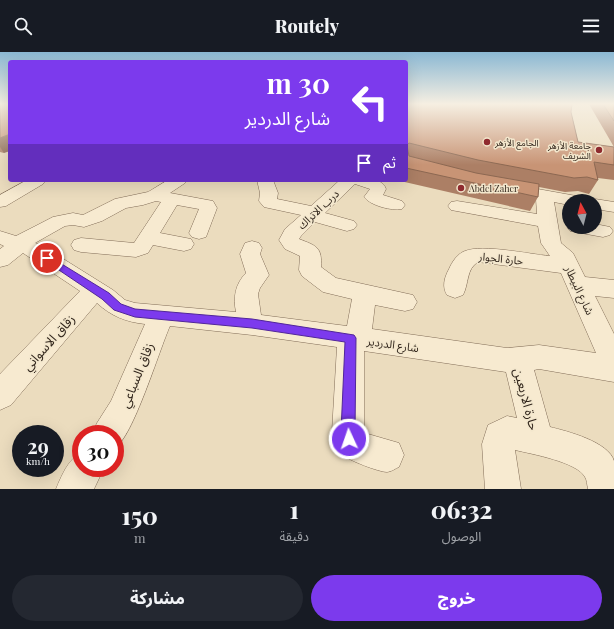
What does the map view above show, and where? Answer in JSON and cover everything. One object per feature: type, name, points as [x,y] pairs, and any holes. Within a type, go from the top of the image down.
[{"type":"street","points":[[0,202],[35,182]]},
{"type":"street","points":[[81,244],[136,250],[141,248],[148,238],[163,197],[177,182]]},
{"type":"street","points":[[266,182],[269,193],[268,201],[270,203],[314,214],[347,225]]},
{"type":"street","name":"درب الاتراك","points":[[344,182],[314,214],[292,233],[289,240],[292,244],[307,250],[311,254],[310,270],[321,277],[324,283],[405,302]]},
{"type":"street","points":[[351,182],[377,186],[378,189],[373,196],[376,199],[396,205]]},
{"type":"street","points":[[517,190],[562,199]]},
{"type":"street","points":[[0,260],[12,242],[60,221],[89,219],[128,196],[144,200],[163,197],[207,205],[208,208],[192,238],[148,238]]},
{"type":"street","name":"شارع البيطار","points":[[545,196],[543,221],[553,248],[565,258],[614,362]]},
{"type":"street","points":[[602,205],[614,207]]},
{"type":"street","points":[[457,206],[562,225]]},
{"type":"street","name":"شارع الدردير","points":[[12,242],[34,250],[95,290],[117,307],[135,313],[252,324],[507,360],[539,357],[614,369]]},
{"type":"street","points":[[252,248],[250,254],[258,275],[251,283],[247,292],[246,303],[252,324]]},
{"type":"street","name":"حارة الجوار","points":[[455,289],[464,260],[471,256],[478,255],[574,276],[614,289]]},
{"type":"street","name":"زقاق الاسواني","points":[[0,395],[95,290]]},
{"type":"street","points":[[365,293],[354,338],[348,432],[349,439],[354,445],[387,456]]},
{"type":"street","name":"زقاق السباعي","points":[[114,425],[122,412],[147,348],[162,315]]},
{"type":"street","name":"حارة الاربعين","points":[[517,359],[538,440]]},
{"type":"street","name":"حارة الاربعين","points":[[503,489],[498,444],[499,436],[507,432],[583,454],[595,462],[602,472],[606,489]]},
{"type":"street","points":[[74,489],[81,477]]},
{"type":"building","points":[[0,124],[8,124],[8,135],[0,138]]},
{"type":"building","points":[[408,124],[574,124],[578,142],[614,147],[614,165],[594,162],[598,180],[587,177],[574,178],[478,160],[408,144]]},
{"type":"building","points":[[408,150],[409,156],[476,173],[539,184],[538,197],[408,168]]},
{"type":"place","name":"الجامع الأزهر","points":[[487,142]]},
{"type":"place","name":"جامعة الأزهر الشريف","points":[[599,150]]},
{"type":"place","name":"Abdel Zaher","points":[[461,188]]},
{"type":"route","points":[[47,258],[105,296],[117,307],[135,313],[252,324],[351,338],[349,439]]}]
